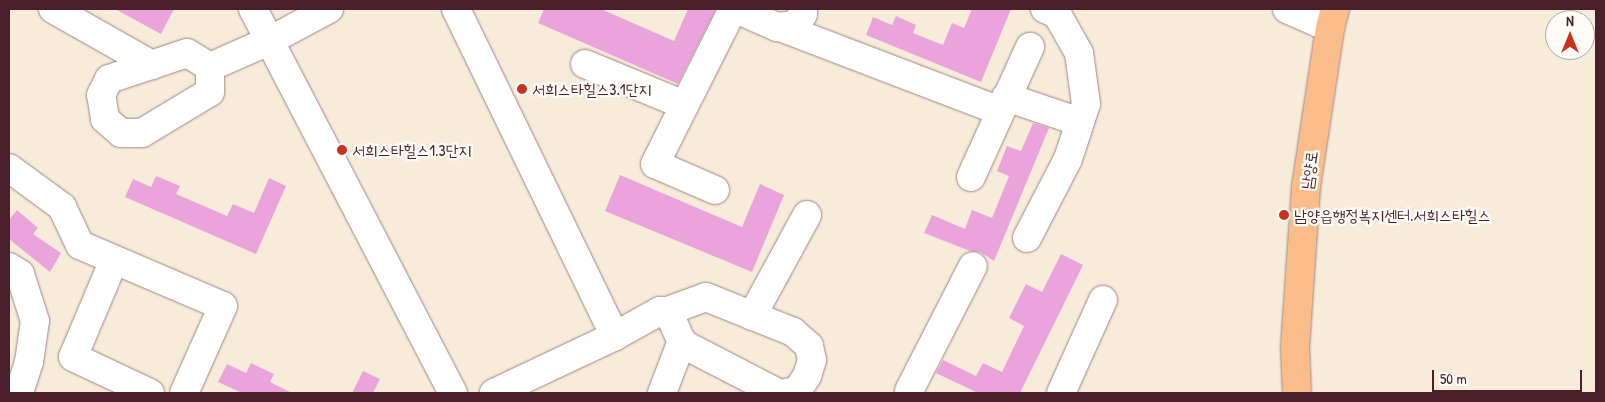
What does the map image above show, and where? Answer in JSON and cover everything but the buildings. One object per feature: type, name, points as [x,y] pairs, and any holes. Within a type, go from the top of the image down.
[{"type":"main road","name":"남양로","points":[[1297,393],[1295,348],[1306,187],[1332,19]]},
{"type":"street","points":[[53,9],[152,64]]},
{"type":"street","points":[[253,9],[453,393]]},
{"type":"street","points":[[210,67],[269,41],[329,9]]},
{"type":"street","points":[[456,9],[614,336]]},
{"type":"street","points":[[715,190],[655,164],[734,9],[801,15],[1003,104],[1080,122]]},
{"type":"street","points":[[1027,238],[1068,159],[1086,104],[1079,53],[1057,14],[1045,9]]},
{"type":"street","points":[[1287,9],[1332,19]]},
{"type":"street","points":[[971,177],[1030,47]]},
{"type":"street","points":[[187,52],[210,67],[210,92],[142,133],[122,133],[105,119],[101,95],[109,80],[187,52]]},
{"type":"street","points":[[585,64],[684,105]]},
{"type":"street","points":[[9,168],[62,207],[80,245],[223,306],[184,393]]},
{"type":"street","points":[[752,316],[807,215]]},
{"type":"street","points":[[114,260],[73,357],[150,393]]},
{"type":"street","points":[[911,392],[973,266]]},
{"type":"street","points":[[9,267],[20,274],[35,321],[29,362],[19,393]]},
{"type":"street","points":[[494,393],[614,336],[660,311],[668,311],[706,297],[792,332],[809,346],[812,360],[807,376],[796,391],[786,393]]},
{"type":"street","points":[[1061,393],[1103,300]]},
{"type":"street","points":[[668,311],[683,344],[778,393]]},
{"type":"street","points":[[662,393],[682,341]]},
{"type":"place","name":"서희스타힐스3.1단지","points":[[522,89]]},
{"type":"place","name":"서희스타힐스1.3단지","points":[[342,150]]},
{"type":"place","name":"남양읍행정복지센터.서희스타힐스","points":[[1284,215]]}]
